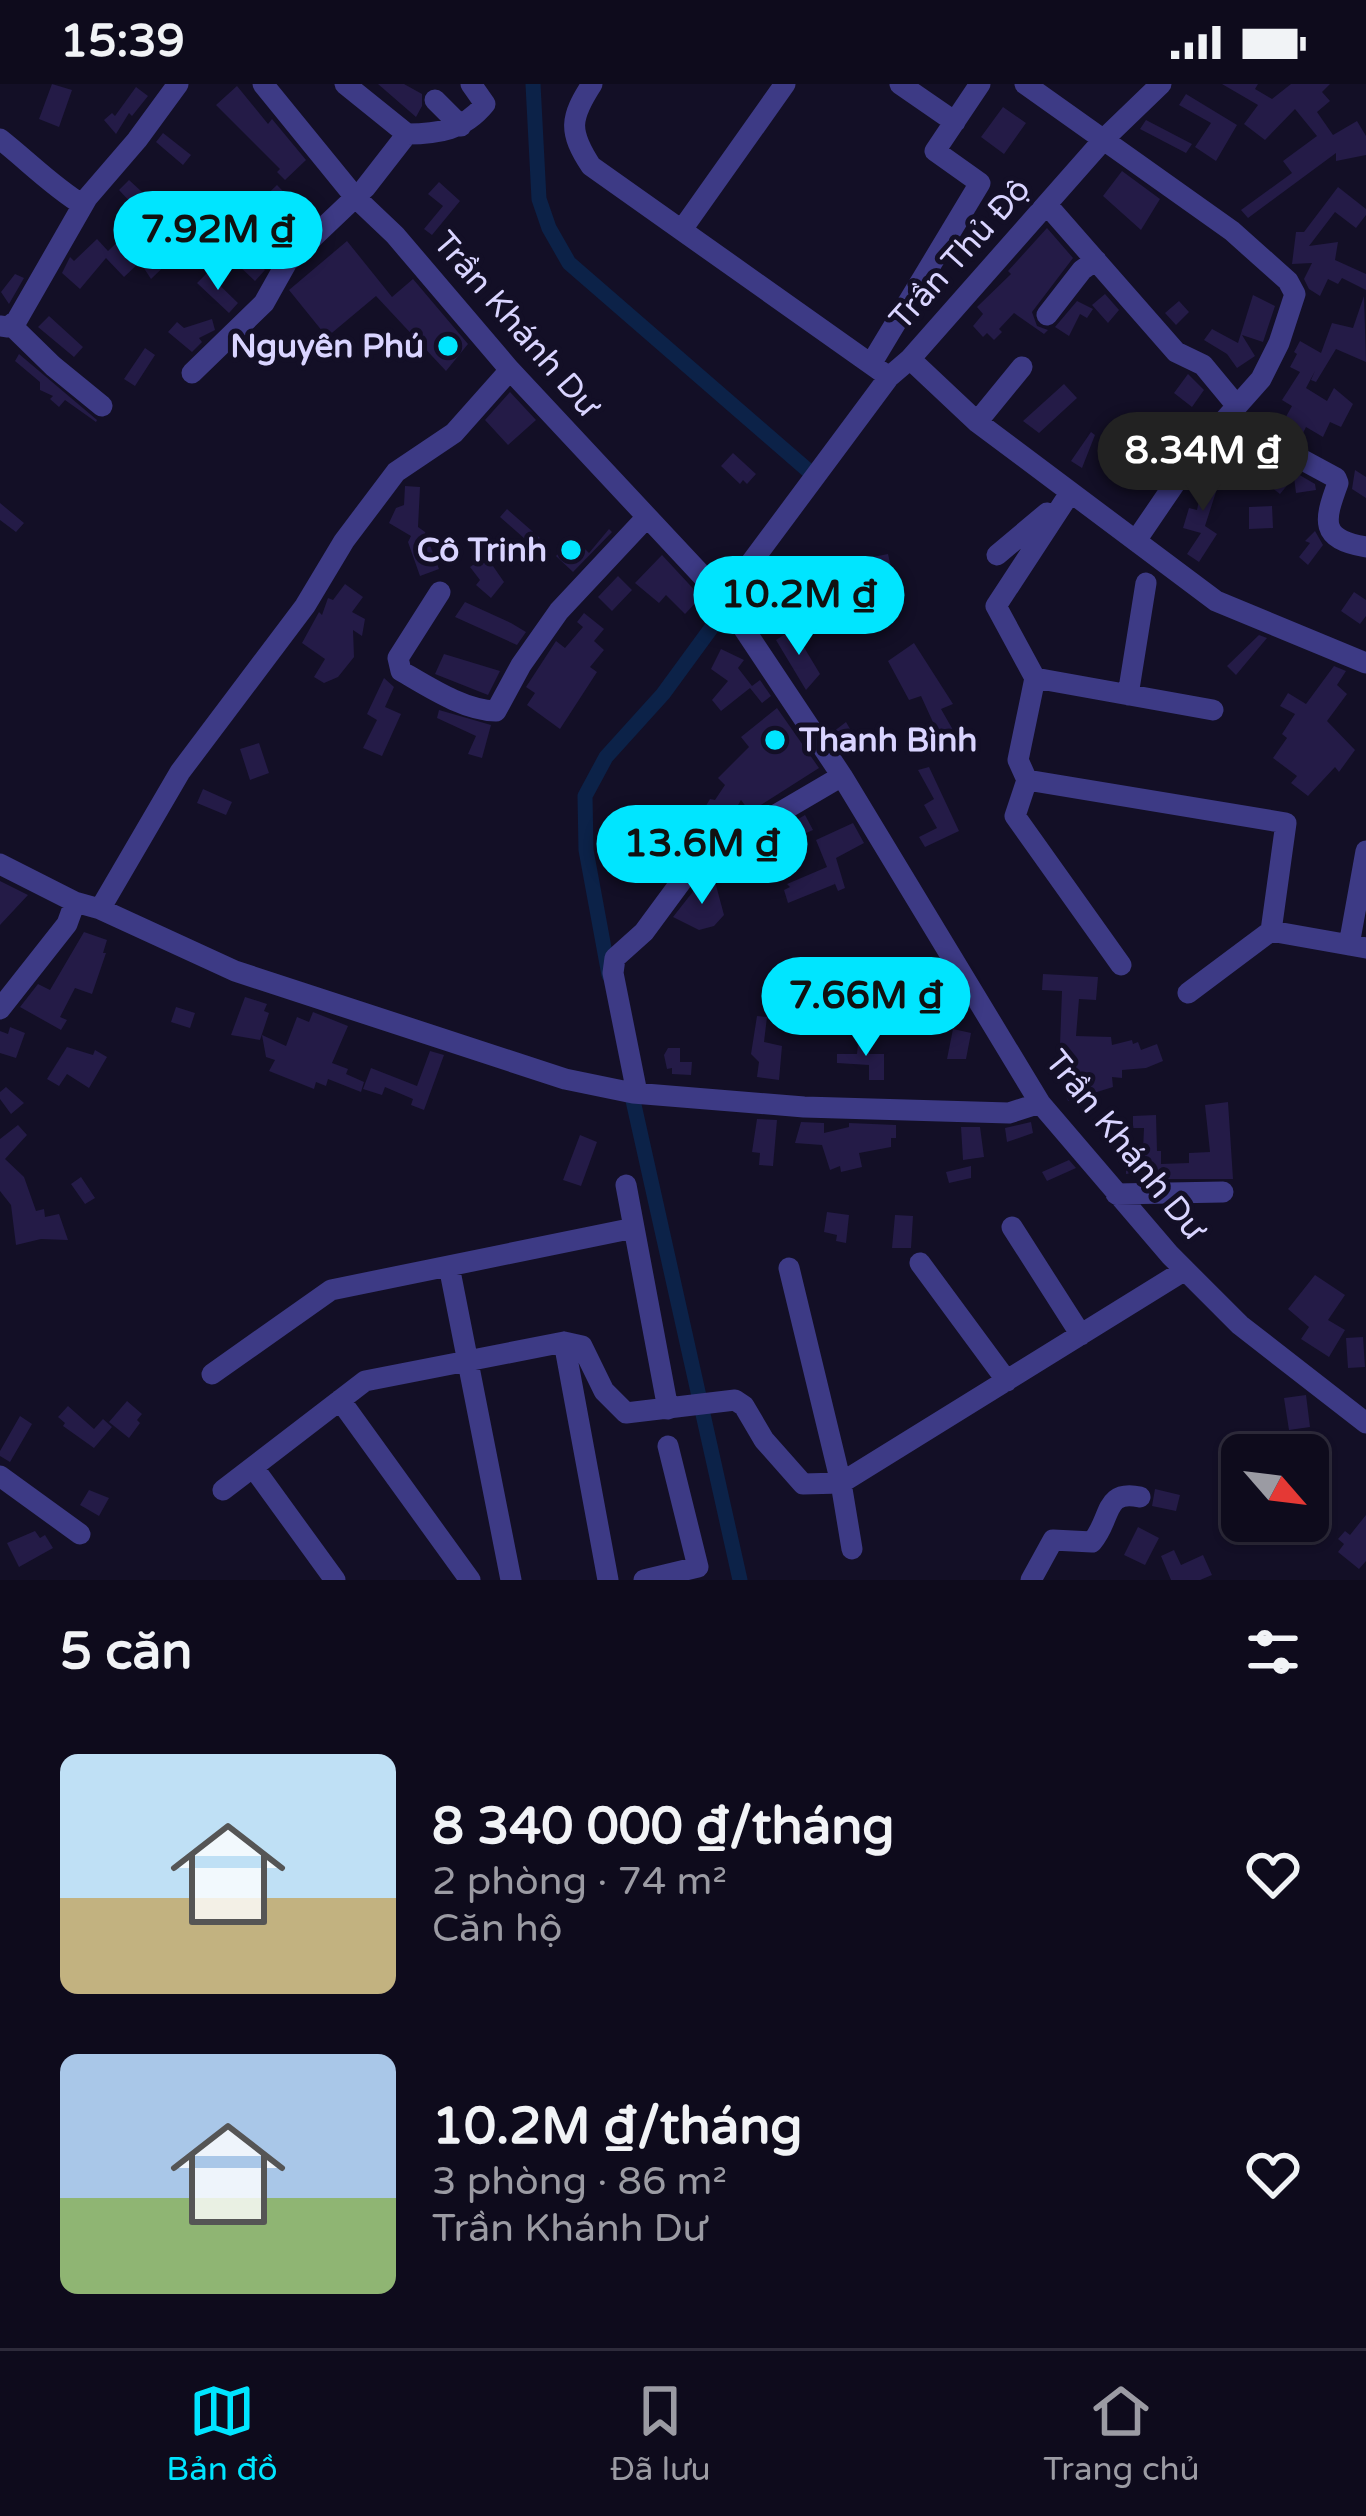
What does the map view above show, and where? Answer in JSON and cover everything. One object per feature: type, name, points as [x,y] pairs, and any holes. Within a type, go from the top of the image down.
[{"type":"street","points":[[102,406],[6,326],[83,205],[178,84]]},
{"type":"street","name":"Trần Khánh Dư","points":[[263,84],[510,370],[728,605],[842,776],[1040,1103],[1115,1194],[1240,1325],[1366,1423]]},
{"type":"street","points":[[345,84],[406,134],[435,134],[461,126],[485,104],[471,84]]},
{"type":"street","points":[[592,84],[574,111],[575,142],[591,166],[880,370],[980,183],[935,151],[980,84]]},
{"type":"street","points":[[683,228],[785,84]]},
{"type":"street","points":[[900,84],[955,122]]},
{"type":"street","points":[[1025,84],[1232,231],[1288,281],[1295,294],[1261,380],[1197,451],[1137,539]]},
{"type":"street","name":"Trần Thủ Độ","points":[[728,605],[812,484],[880,370],[910,359],[1106,138],[1161,84]]},
{"type":"street","points":[[435,100],[461,126]]},
{"type":"street","points":[[192,373],[264,303],[287,262],[355,196],[406,134]]},
{"type":"street","points":[[0,140],[45,174],[59,191],[83,205]]},
{"type":"street","points":[[1048,206],[1176,352],[1203,365],[1234,409],[1275,445],[1333,476],[1338,482],[1326,514],[1328,528],[1344,544],[1366,547]]},
{"type":"street","points":[[1047,315],[1096,260]]},
{"type":"street","points":[[910,359],[977,422],[1216,601],[1366,663]]},
{"type":"street","points":[[977,422],[1022,367]]},
{"type":"street","points":[[100,909],[180,772],[305,606],[344,541],[396,472],[454,433],[510,370]]},
{"type":"street","points":[[997,555],[1070,493]]},
{"type":"street","points":[[1070,493],[996,606],[1035,678],[1018,760],[1027,779],[1015,816],[1121,964]]},
{"type":"street","points":[[440,592],[398,665],[441,694],[496,711],[521,664],[560,611],[646,518]]},
{"type":"street","points":[[1129,694],[1146,584]]},
{"type":"street","points":[[1035,678],[1213,710]]},
{"type":"street","points":[[632,1092],[613,973],[615,958],[644,932],[686,875],[748,831],[842,776]]},
{"type":"street","points":[[1027,779],[1286,824],[1271,931],[1188,993]]},
{"type":"street","points":[[1271,931],[1357,947],[1366,851]]},
{"type":"street","points":[[0,864],[235,971],[542,1072],[632,1092],[804,1107],[1009,1113],[1040,1103]]},
{"type":"street","points":[[0,1009],[68,925],[75,902]]},
{"type":"street","points":[[626,1185],[668,1409]]},
{"type":"street","points":[[1115,1194],[1223,1192]]},
{"type":"street","points":[[1012,1227],[1081,1335]]},
{"type":"street","points":[[212,1374],[331,1290],[634,1228]]},
{"type":"street","points":[[920,1263],[1006,1381]]},
{"type":"street","points":[[449,1266],[511,1580]]},
{"type":"street","points":[[789,1268],[841,1483],[852,1549]]},
{"type":"street","points":[[223,1490],[365,1381],[565,1342],[582,1346],[604,1391],[626,1412],[735,1400],[803,1484],[841,1483],[1185,1270]]},
{"type":"street","points":[[565,1342],[608,1580]]},
{"type":"street","points":[[340,1400],[470,1580]]},
{"type":"street","points":[[644,1580],[698,1567],[668,1446]]},
{"type":"street","points":[[253,1467],[335,1580]]},
{"type":"street","points":[[0,1476],[80,1534]]},
{"type":"street","points":[[1031,1580],[1053,1540],[1092,1542],[1115,1497],[1123,1493],[1140,1497]]},
{"type":"building","points":[[52,84],[72,90],[59,127],[39,119]]},
{"type":"building","points":[[378,84],[404,84],[422,94],[416,117]]},
{"type":"building","points":[[1222,84],[1258,84],[1255,89],[1272,99],[1291,84],[1330,84],[1322,92],[1330,101],[1317,112],[1333,135],[1357,121],[1366,136],[1366,155],[1336,161],[1336,153],[1248,218],[1241,210],[1292,173],[1283,161],[1317,136],[1295,109],[1265,140],[1244,124],[1258,105]]},
{"type":"building","points":[[237,86],[306,160],[285,180],[277,172],[280,169],[216,105]]},
{"type":"building","points":[[136,87],[148,96],[116,134],[104,120],[112,113],[115,116]]},
{"type":"building","points":[[1186,94],[1237,125],[1216,161],[1195,147],[1211,123],[1179,105]]},
{"type":"building","points":[[1003,107],[1026,123],[1004,154],[981,137]]},
{"type":"building","points":[[1146,120],[1192,144],[1186,153],[1140,129]]},
{"type":"building","points":[[163,133],[191,155],[183,165],[156,142]]},
{"type":"building","points":[[1122,171],[1160,199],[1141,230],[1103,196]]},
{"type":"building","points":[[129,180],[154,203],[144,217],[119,190]]},
{"type":"building","points":[[439,182],[460,201],[432,235],[424,229],[443,206],[428,194]]},
{"type":"building","points":[[277,185],[306,215],[256,261],[265,270],[255,281],[237,264],[254,247],[233,227]]},
{"type":"building","points":[[1338,187],[1366,209],[1366,215],[1356,228],[1335,212],[1309,246],[1338,242],[1335,260],[1366,274],[1366,290],[1342,278],[1338,284],[1328,279],[1320,296],[1304,279],[1312,263],[1292,264],[1296,232],[1304,232]]},
{"type":"building","points":[[144,217],[178,253],[151,279],[140,262],[124,277],[106,258],[80,289],[62,273],[70,257],[74,261],[97,239],[108,251]]},
{"type":"building","points":[[1047,228],[1073,258],[1032,312],[1037,326],[1048,330],[1044,334],[1014,313],[994,340],[987,333],[983,337],[973,326],[983,314],[977,307]]},
{"type":"building","points":[[188,234],[224,268],[216,276],[180,242]]},
{"type":"building","points":[[347,241],[392,297],[413,279],[468,344],[446,371],[376,296],[327,337],[289,290]]},
{"type":"building","points":[[207,273],[238,303],[229,313],[197,283]]},
{"type":"building","points":[[15,274],[24,278],[9,304],[1,292]]},
{"type":"building","points":[[1105,294],[1119,310],[1108,323],[1092,305]]},
{"type":"building","points":[[1253,295],[1275,306],[1263,342],[1242,335],[1255,356],[1237,368],[1227,354],[1204,340],[1212,329],[1238,343]]},
{"type":"building","points":[[1364,296],[1366,362],[1336,349],[1316,382],[1311,380],[1315,371],[1306,388],[1327,401],[1334,388],[1353,404],[1341,427],[1330,422],[1323,437],[1306,427],[1303,433],[1283,422],[1292,406],[1282,400],[1300,372],[1290,367],[1294,352],[1300,341],[1321,353],[1332,323],[1353,328]]},
{"type":"building","points":[[1077,301],[1093,309],[1087,318],[1080,314],[1069,336],[1055,327]]},
{"type":"building","points":[[1179,301],[1189,312],[1176,325],[1165,313]]},
{"type":"building","points":[[49,316],[83,347],[74,357],[38,327]]},
{"type":"building","points":[[212,319],[215,330],[199,338],[202,342],[192,352],[168,332],[177,322],[184,328]]},
{"type":"building","points":[[145,348],[155,355],[135,386],[124,379]]},
{"type":"building","points":[[19,354],[96,422],[65,400],[59,407],[15,361]]},
{"type":"building","points":[[1188,374],[1204,390],[1192,407],[1174,393]]},
{"type":"building","points":[[1064,384],[1077,398],[1039,433],[1023,421]]},
{"type":"building","points":[[510,392],[536,420],[508,445],[485,420]]},
{"type":"building","points":[[1091,432],[1095,435],[1082,468],[1071,461]]},
{"type":"building","points":[[1231,435],[1243,440],[1243,464],[1225,463],[1226,441]]},
{"type":"building","points":[[1133,448],[1147,456],[1152,448],[1163,454],[1139,489],[1119,471]]},
{"type":"building","points":[[1255,449],[1315,484],[1316,490],[1296,493],[1294,477],[1280,494],[1263,481],[1272,470],[1251,454]]},
{"type":"building","points":[[733,453],[756,474],[747,484],[743,480],[740,484],[721,466]]},
{"type":"building","points":[[1206,466],[1223,470],[1205,526],[1217,534],[1199,562],[1187,554],[1201,533],[1183,528],[1189,508],[1197,510]]},
{"type":"building","points":[[1355,470],[1366,477],[1366,498],[1352,489]]},
{"type":"building","points":[[405,486],[420,487],[418,527],[425,532],[439,569],[420,576],[408,542],[411,536],[389,523],[396,508],[404,505]]},
{"type":"building","points":[[0,503],[24,523],[16,532],[0,520]]},
{"type":"building","points":[[1272,506],[1273,528],[1249,529],[1249,507]]},
{"type":"building","points":[[507,509],[540,538],[533,546],[500,517]]},
{"type":"building","name":"Cô Trinh","points":[[609,529],[612,532],[573,572],[556,556],[574,538],[589,553]]},
{"type":"building","points":[[1315,531],[1323,545],[1308,565],[1299,557]]},
{"type":"building","points":[[888,554],[895,585],[853,594],[851,590],[872,580],[868,558]]},
{"type":"building","points":[[662,555],[701,597],[685,614],[666,595],[659,603],[635,583]]},
{"type":"building","points":[[486,556],[504,582],[491,598],[476,585],[480,580],[470,567]]},
{"type":"building","points":[[618,576],[632,590],[612,611],[598,597]]},
{"type":"building","points":[[345,584],[363,597],[352,612],[365,619],[362,636],[353,630],[354,657],[338,677],[324,683],[314,677],[325,659],[302,643],[328,598],[333,600]]},
{"type":"building","points":[[1354,592],[1366,600],[1366,616],[1360,624],[1341,611]]},
{"type":"building","points":[[465,602],[526,632],[517,645],[455,617]]},
{"type":"building","points":[[584,613],[604,629],[594,641],[604,650],[590,667],[597,672],[560,729],[527,705],[535,693],[526,687],[556,641],[565,648],[583,627],[577,622]]},
{"type":"building","points":[[793,629],[820,674],[806,690],[776,640]]},
{"type":"building","points":[[1259,635],[1267,638],[1236,675],[1227,666]]},
{"type":"building","points":[[914,643],[953,704],[941,709],[957,737],[943,744],[921,696],[909,700],[888,661]]},
{"type":"building","points":[[721,649],[744,660],[738,668],[752,686],[760,680],[771,696],[762,703],[750,688],[721,711],[712,700],[728,681],[711,669]]},
{"type":"building","points":[[444,654],[500,671],[488,695],[435,674]]},
{"type":"building","points":[[1334,666],[1346,671],[1337,685],[1347,694],[1327,721],[1355,750],[1339,772],[1335,767],[1308,796],[1291,783],[1297,776],[1273,758],[1295,714],[1280,706],[1288,693],[1306,704]]},
{"type":"building","points":[[384,678],[394,687],[385,707],[401,714],[382,756],[363,748],[377,720],[367,714]]},
{"type":"building","points":[[777,708],[819,768],[750,812],[741,800],[728,822],[720,821],[714,830],[704,823],[710,813],[704,809],[725,785],[718,778],[749,747],[741,737]]},
{"type":"building","points":[[439,710],[491,725],[482,758],[468,754],[476,736],[437,718]]},
{"type":"building","points":[[846,722],[860,746],[846,754],[833,732]]},
{"type":"building","points":[[259,743],[269,773],[250,780],[240,749]]},
{"type":"building","points":[[929,767],[959,831],[925,847],[919,837],[937,828],[924,805],[934,799],[918,770]]},
{"type":"building","points":[[203,789],[232,802],[226,815],[197,803]]},
{"type":"building","points":[[805,815],[813,830],[781,844],[776,832]]},
{"type":"building","points":[[853,823],[864,843],[836,858],[845,888],[838,891],[833,879],[835,884],[788,903],[787,884],[827,867],[816,840]]},
{"type":"building","points":[[713,874],[724,915],[714,926],[699,930],[673,917],[695,889],[705,894],[702,882]]},
{"type":"building","points":[[0,881],[28,895],[0,925]]},
{"type":"building","points":[[84,932],[107,940],[106,953],[92,994],[75,988],[60,1017],[67,1020],[61,1030],[20,1007],[38,984],[50,990]]},
{"type":"building","points":[[1043,974],[1098,977],[1096,1000],[1079,999],[1076,1036],[1111,1037],[1112,1045],[1132,1040],[1141,1050],[1157,1044],[1163,1061],[1122,1070],[1122,1078],[1112,1077],[1113,1087],[1068,1101],[1056,1067],[1065,1063],[1060,1045],[1062,991],[1042,990]]},
{"type":"building","points":[[245,997],[267,1004],[264,1011],[269,1013],[260,1040],[231,1035]]},
{"type":"building","points":[[176,1007],[195,1013],[190,1028],[171,1022]]},
{"type":"building","points":[[313,1012],[348,1026],[332,1063],[364,1082],[361,1092],[328,1079],[326,1086],[316,1082],[314,1089],[269,1071],[275,1060],[266,1057],[262,1035],[286,1046],[297,1017],[309,1022]]},
{"type":"building","points":[[757,1016],[767,1017],[764,1042],[782,1046],[779,1080],[757,1077],[759,1062],[751,1054]]},
{"type":"building","points":[[10,1027],[25,1033],[16,1058],[0,1053],[0,1031],[8,1034]]},
{"type":"building","points":[[953,1029],[971,1033],[966,1059],[947,1059]]},
{"type":"building","points":[[859,1034],[870,1035],[869,1054],[884,1054],[884,1080],[869,1080],[869,1065],[837,1063],[837,1054],[857,1054]]},
{"type":"building","points":[[67,1047],[93,1055],[95,1050],[107,1057],[89,1088],[67,1074],[59,1086],[47,1079]]},
{"type":"building","points":[[668,1048],[680,1048],[680,1062],[692,1062],[691,1075],[672,1074],[672,1068],[667,1069],[664,1055]]},
{"type":"building","points":[[430,1051],[444,1055],[424,1110],[411,1105],[413,1099],[385,1087],[382,1095],[363,1089],[371,1068],[417,1086]]},
{"type":"building","points":[[6,1087],[24,1103],[11,1114],[0,1099]]},
{"type":"building","points":[[1228,1102],[1233,1179],[1141,1179],[1141,1172],[1126,1174],[1126,1158],[1143,1151],[1144,1128],[1133,1128],[1133,1116],[1156,1115],[1161,1164],[1189,1163],[1189,1153],[1210,1152],[1205,1105]]},
{"type":"building","points":[[757,1119],[777,1120],[773,1166],[759,1165],[760,1153],[752,1152]]},
{"type":"building","points":[[801,1122],[824,1123],[824,1133],[849,1127],[849,1123],[896,1125],[896,1138],[891,1138],[891,1147],[859,1153],[862,1167],[841,1172],[840,1166],[830,1170],[822,1145],[795,1143]]},
{"type":"building","points":[[1031,1122],[1033,1133],[1007,1142],[1005,1128]]},
{"type":"building","points":[[18,1125],[27,1135],[5,1159],[24,1177],[36,1211],[44,1209],[45,1217],[59,1214],[68,1240],[16,1245],[11,1205],[0,1191],[0,1139]]},
{"type":"building","points":[[961,1127],[980,1127],[984,1157],[963,1160]]},
{"type":"building","points":[[580,1135],[597,1142],[581,1186],[563,1180]]},
{"type":"building","points":[[1069,1160],[1076,1168],[1047,1181],[1042,1172]]},
{"type":"building","points":[[971,1166],[971,1178],[949,1183],[946,1172]]},
{"type":"building","points":[[81,1177],[95,1198],[85,1204],[71,1184]]},
{"type":"building","points":[[827,1212],[849,1215],[846,1243],[824,1232]]},
{"type":"building","points":[[895,1215],[913,1216],[911,1248],[892,1248]]},
{"type":"building","points":[[1315,1275],[1345,1295],[1328,1320],[1345,1330],[1329,1357],[1301,1339],[1309,1327],[1288,1309]]},
{"type":"building","points":[[1363,1337],[1365,1367],[1348,1368],[1346,1338]]},
{"type":"building","points":[[1306,1395],[1310,1427],[1289,1430],[1284,1398]]},
{"type":"building","points":[[127,1401],[142,1414],[129,1438],[109,1422]]},
{"type":"building","points":[[68,1406],[94,1429],[103,1419],[112,1427],[94,1448],[63,1426],[58,1417]]},
{"type":"building","points":[[20,1416],[32,1424],[10,1462],[0,1451]]},
{"type":"building","points":[[1155,1489],[1180,1495],[1176,1511],[1152,1506]]},
{"type":"building","points":[[89,1490],[109,1498],[99,1516],[80,1505]]},
{"type":"building","points":[[1366,1515],[1366,1561],[1359,1569],[1338,1552],[1344,1544],[1338,1539],[1345,1531],[1350,1535]]},
{"type":"building","points":[[1138,1527],[1159,1538],[1145,1565],[1124,1555]]},
{"type":"building","points":[[35,1531],[40,1538],[45,1535],[53,1548],[19,1567],[7,1543]]},
{"type":"building","points":[[1174,1550],[1181,1565],[1203,1555],[1212,1575],[1171,1580],[1161,1556]]},
{"type":"waterway","points":[[533,84],[539,199],[569,263],[811,473],[812,485]]},
{"type":"waterway","points":[[609,975],[586,850],[585,796],[606,757],[663,694],[731,601]]},
{"type":"waterway","points":[[630,1087],[740,1580]]},
{"type":"place","name":"Nguyên Phú","points":[[448,346]]},
{"type":"place","name":"Cô Trinh","points":[[571,550]]},
{"type":"place","name":"Thanh Bình","points":[[775,740]]}]
